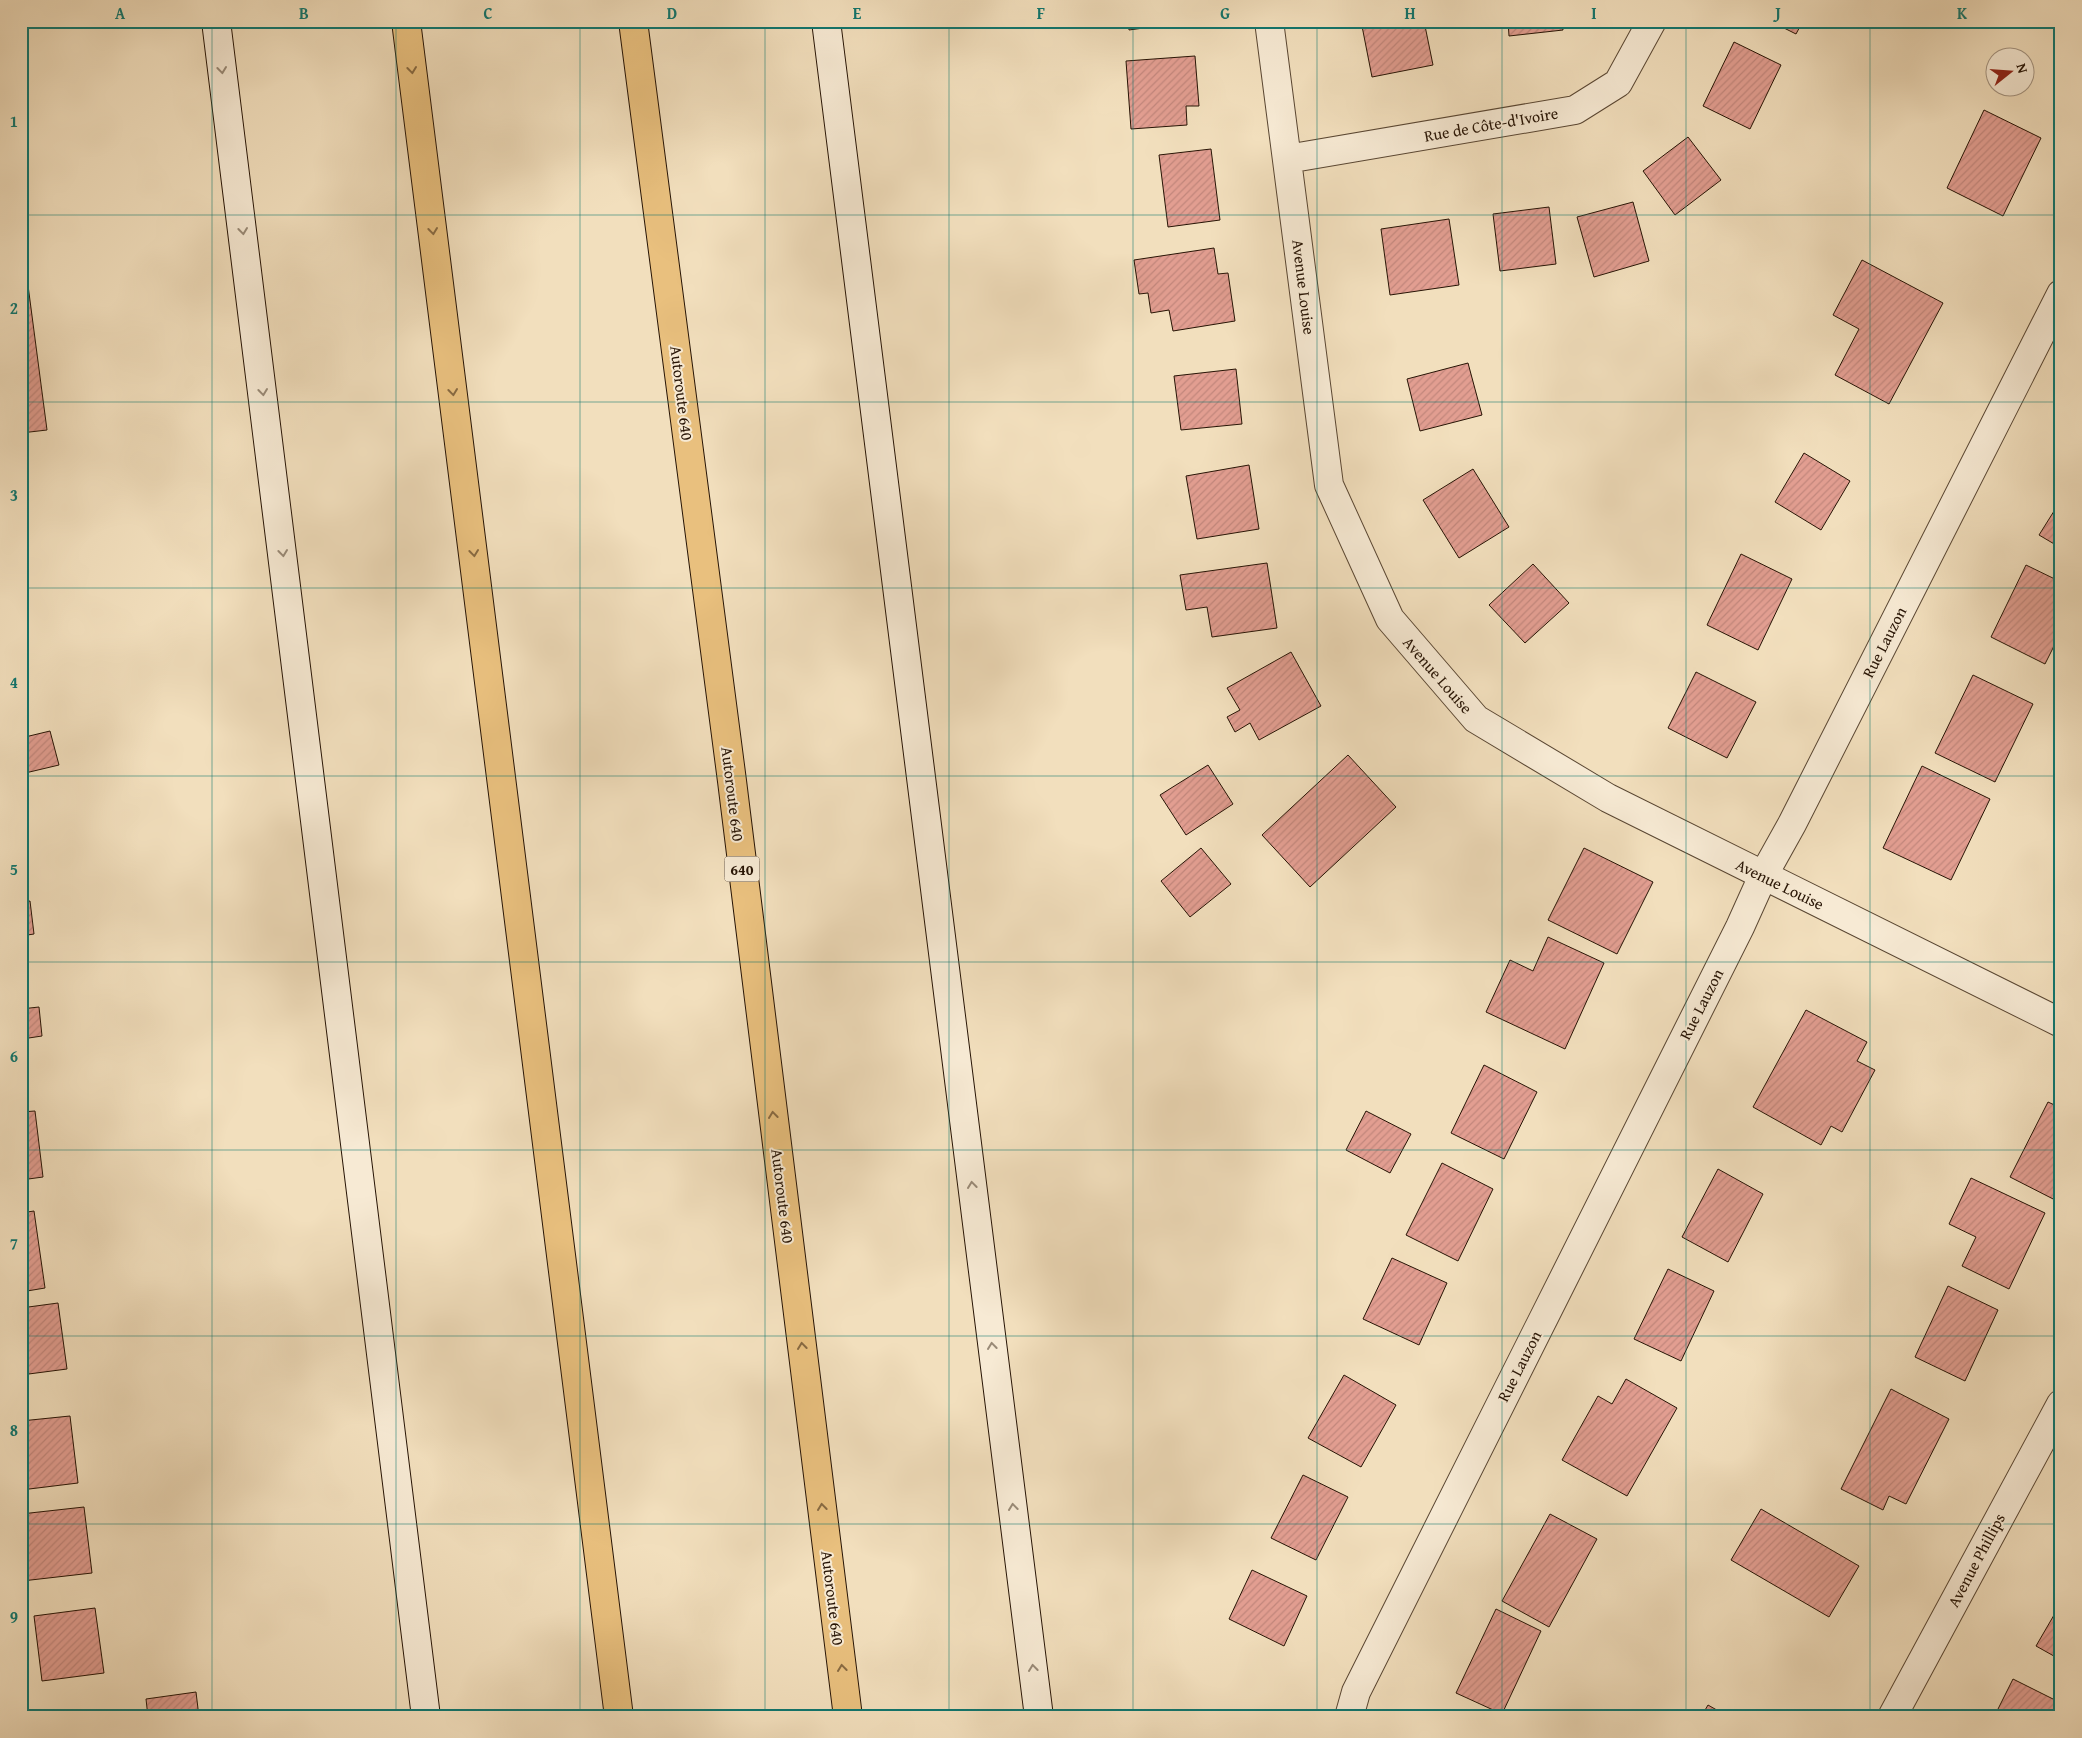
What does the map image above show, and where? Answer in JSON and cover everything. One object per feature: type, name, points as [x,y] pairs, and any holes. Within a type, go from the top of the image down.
[{"type":"highway","points":[[406,21],[619,1717]]},
{"type":"highway","name":"Autoroute 640","points":[[633,21],[734,800],[848,1717]]},
{"type":"street","points":[[216,21],[426,1717]]},
{"type":"street","points":[[826,21],[1039,1717]]},
{"type":"street","name":"Avenue Louise","points":[[1268,21],[1329,485],[1390,619],[1476,719],[1608,798],[2061,1023]]},
{"type":"street","name":"Rue de Côte-d'Ivoire","points":[[1287,159],[1576,110],[1618,84],[1652,21]]},
{"type":"street","name":"Rue Lauzon","points":[[1349,1717],[1356,1692],[1740,927],[1763,876],[1796,815],[2061,294]]},
{"type":"street","name":"Avenue Phillips","points":[[1892,1717],[2061,1404]]},
{"type":"building","points":[[1128,21],[1187,21],[1187,22],[1129,30]]},
{"type":"building","points":[[1361,21],[1424,21],[1433,65],[1372,77]]},
{"type":"building","points":[[1508,21],[1562,21],[1563,30],[1509,36]]},
{"type":"building","points":[[1770,21],[1803,21],[1796,34]]},
{"type":"building","points":[[1734,42],[1781,65],[1750,129],[1703,106]]},
{"type":"building","points":[[1195,56],[1199,106],[1186,106],[1187,125],[1131,129],[1126,61]]},
{"type":"building","points":[[1984,110],[2041,138],[2003,216],[1947,188]]},
{"type":"building","points":[[1688,137],[1721,180],[1675,215],[1643,171]]},
{"type":"building","points":[[1211,149],[1220,220],[1168,227],[1159,155]]},
{"type":"building","points":[[1633,202],[1649,261],[1594,277],[1577,217]]},
{"type":"building","points":[[1549,207],[1556,264],[1500,271],[1493,214]]},
{"type":"building","points":[[1449,219],[1459,285],[1390,295],[1381,229]]},
{"type":"building","points":[[21,232],[47,430],[21,433]]},
{"type":"building","points":[[1214,248],[1218,274],[1228,273],[1235,321],[1173,331],[1169,310],[1151,313],[1148,293],[1139,294],[1134,260]]},
{"type":"building","points":[[1862,260],[1943,303],[1889,404],[1835,375],[1859,329],[1833,315]]},
{"type":"building","points":[[1468,363],[1482,415],[1420,431],[1407,379]]},
{"type":"building","points":[[1236,369],[1242,424],[1181,430],[1174,376]]},
{"type":"building","points":[[1804,453],[1850,481],[1821,530],[1775,502]]},
{"type":"building","points":[[1249,465],[1259,529],[1197,539],[1186,476]]},
{"type":"building","points":[[1473,469],[1509,527],[1459,558],[1423,500]]},
{"type":"building","points":[[2061,500],[2061,548],[2039,535]]},
{"type":"building","points":[[1741,554],[1792,579],[1758,650],[1707,625]]},
{"type":"building","points":[[1267,563],[1277,628],[1212,637],[1207,607],[1186,610],[1180,575]]},
{"type":"building","points":[[1533,564],[1569,603],[1525,643],[1489,605]]},
{"type":"building","points":[[2026,565],[2061,582],[2061,632],[2045,664],[1991,637]]},
{"type":"building","points":[[1291,652],[1321,706],[1259,740],[1250,723],[1235,732],[1227,717],[1240,710],[1227,688]]},
{"type":"building","points":[[1696,672],[1756,702],[1727,758],[1668,728]]},
{"type":"building","points":[[1973,675],[2033,704],[1995,782],[1935,753]]},
{"type":"building","points":[[50,731],[59,765],[21,774],[21,738]]},
{"type":"building","points":[[1348,755],[1396,807],[1310,887],[1262,835]]},
{"type":"building","points":[[1208,765],[1233,804],[1186,835],[1160,795]]},
{"type":"building","points":[[1922,766],[1990,799],[1951,880],[1883,848]]},
{"type":"building","points":[[1201,848],[1231,884],[1190,917],[1161,881]]},
{"type":"building","points":[[1584,848],[1653,882],[1617,954],[1548,920]]},
{"type":"building","points":[[30,901],[34,934],[21,936],[21,902]]},
{"type":"building","points":[[1548,937],[1604,963],[1565,1049],[1486,1012],[1510,960],[1533,971]]},
{"type":"building","points":[[39,1007],[42,1036],[22,1039],[26,1076],[21,1077],[21,1009]]},
{"type":"building","points":[[1806,1010],[1867,1042],[1857,1061],[1875,1070],[1842,1132],[1831,1126],[1821,1145],[1753,1107]]},
{"type":"building","points":[[1484,1065],[1537,1092],[1504,1159],[1451,1133]]},
{"type":"building","points":[[2048,1102],[2061,1108],[2061,1203],[2010,1177]]},
{"type":"building","points":[[35,1111],[43,1177],[21,1180],[21,1112]]},
{"type":"building","points":[[1366,1111],[1411,1134],[1390,1173],[1346,1150]]},
{"type":"building","points":[[1442,1163],[1493,1189],[1458,1261],[1406,1235]]},
{"type":"building","points":[[1718,1169],[1763,1194],[1728,1262],[1682,1237]]},
{"type":"building","points":[[1971,1178],[2045,1213],[2009,1289],[1962,1266],[1976,1237],[1949,1224]]},
{"type":"building","points":[[34,1211],[45,1288],[21,1292],[21,1213]]},
{"type":"building","points":[[1392,1258],[1447,1283],[1419,1345],[1363,1319]]},
{"type":"building","points":[[1668,1269],[1714,1291],[1681,1361],[1634,1339]]},
{"type":"building","points":[[1948,1286],[1998,1310],[1965,1381],[1915,1357]]},
{"type":"building","points":[[58,1303],[67,1369],[21,1375],[21,1308]]},
{"type":"building","points":[[1344,1375],[1396,1405],[1361,1467],[1308,1438]]},
{"type":"building","points":[[1626,1379],[1677,1408],[1627,1496],[1562,1460],[1598,1396],[1612,1404]]},
{"type":"building","points":[[1891,1389],[1949,1419],[1906,1504],[1889,1496],[1883,1510],[1841,1489]]},
{"type":"building","points":[[70,1416],[78,1483],[21,1490],[21,1421]]},
{"type":"building","points":[[1303,1475],[1348,1497],[1316,1560],[1271,1538]]},
{"type":"building","points":[[84,1507],[92,1573],[22,1581],[21,1514]]},
{"type":"building","points":[[1761,1509],[1859,1566],[1829,1617],[1731,1560]]},
{"type":"building","points":[[1550,1514],[1597,1539],[1549,1627],[1502,1601]]},
{"type":"building","points":[[1252,1570],[1307,1596],[1284,1646],[1229,1619]]},
{"type":"building","points":[[2061,1603],[2061,1660],[2036,1646]]},
{"type":"building","points":[[95,1608],[104,1673],[42,1681],[34,1616]]},
{"type":"building","points":[[1496,1609],[1541,1631],[1502,1714],[1456,1693]]},
{"type":"building","points":[[2013,1679],[2061,1703],[2061,1717],[1994,1717]]},
{"type":"building","points":[[196,1692],[199,1717],[148,1717],[146,1699]]},
{"type":"building","points":[[1708,1705],[1729,1717],[1701,1717]]}]
